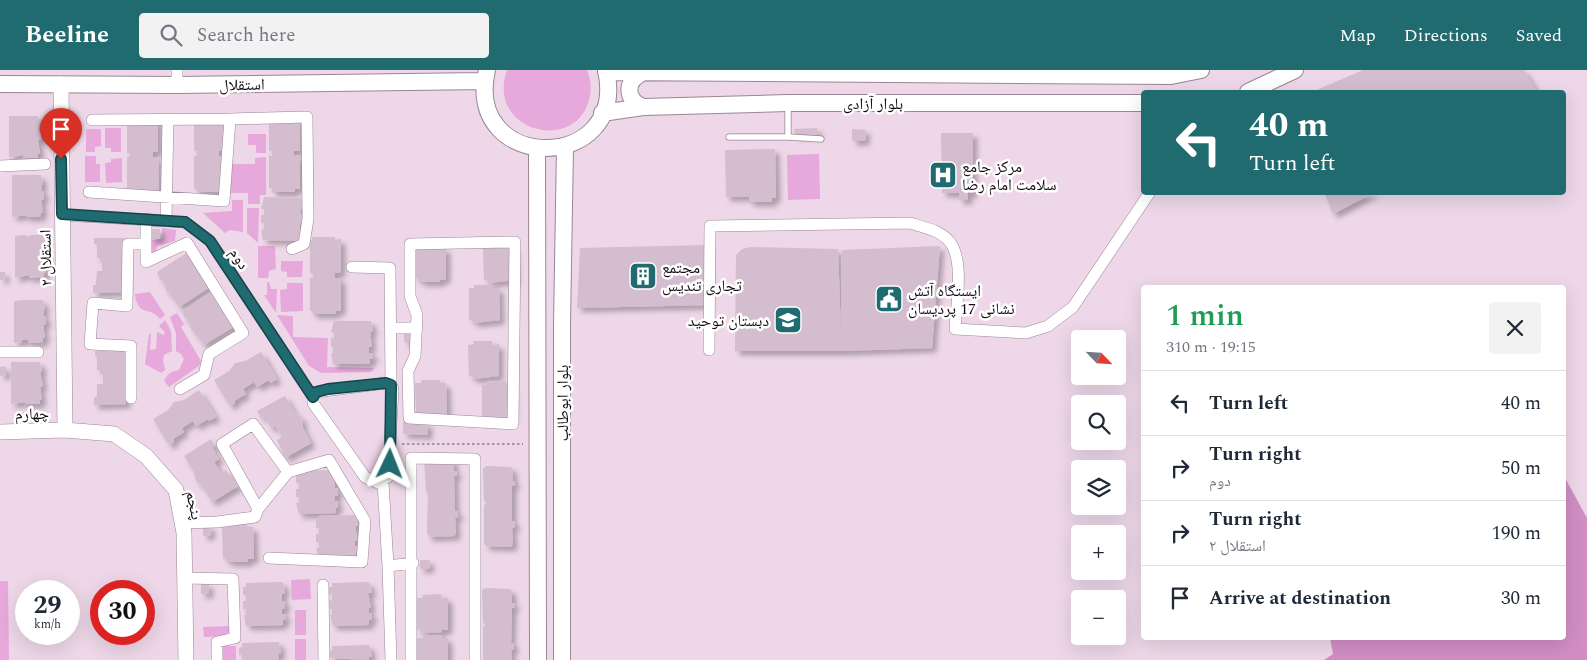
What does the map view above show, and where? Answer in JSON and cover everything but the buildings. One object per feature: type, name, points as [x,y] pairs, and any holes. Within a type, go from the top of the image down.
[{"type":"main road","name":"بلوار آزادی","points":[[606,71],[642,73],[1171,76],[1201,70]]},
{"type":"main road","points":[[1252,90],[1296,70]]},
{"type":"main road","points":[[485,76],[485,100],[492,118],[504,133],[519,144],[537,149],[565,147],[587,134],[602,113],[608,93],[606,71]]},
{"type":"main road","points":[[642,73],[630,83],[629,91],[630,98],[636,104],[643,107]]},
{"type":"main road","name":"استقلال","points":[[0,84],[61,84],[177,78],[485,76]]},
{"type":"main road","name":"بلوار آزادی","points":[[602,113],[643,107],[788,103],[1141,103]]},
{"type":"main road","name":"بلوار ابوطالب","points":[[562,660],[562,325],[565,147]]},
{"type":"main road","name":"بلوار ابوطالب","points":[[537,149],[538,660]]},
{"type":"street","name":"استقلال ۲","points":[[61,84],[65,430]]},
{"type":"street","points":[[92,120],[307,117],[308,219],[304,244],[292,250]]},
{"type":"street","points":[[166,221],[168,118]]},
{"type":"street","points":[[89,192],[224,201],[230,119]]},
{"type":"street","points":[[0,166],[44,164]]},
{"type":"street","points":[[709,350],[710,226],[910,223],[932,230],[949,241],[958,264],[955,330],[1026,333],[1048,326],[1073,307],[1148,195]]},
{"type":"street","name":"دوم","points":[[62,214],[185,222],[210,241],[313,397],[313,403],[365,477],[378,483],[383,482]]},
{"type":"street","points":[[146,219],[146,262],[187,243],[243,333],[209,354],[204,375],[180,389]]},
{"type":"street","points":[[515,242],[513,424],[409,418],[408,371],[415,356],[416,328],[417,315],[410,296],[410,244],[515,242]]},
{"type":"street","points":[[131,398],[131,346],[90,344],[92,303],[127,306],[128,244],[146,244]]},
{"type":"street","points":[[352,267],[390,268],[390,444],[388,476],[383,482],[391,660]]},
{"type":"street","points":[[391,328],[416,328]]},
{"type":"street","points":[[0,352],[38,352]]},
{"type":"street","points":[[313,397],[316,392],[328,389],[386,383],[391,385]]},
{"type":"street","points":[[258,509],[222,444],[252,424],[288,472]]},
{"type":"street","name":"چهارم","points":[[0,432],[65,430]]},
{"type":"street","name":"پنجم","points":[[65,430],[114,434],[146,456],[176,490],[182,523],[186,660]]},
{"type":"street","points":[[411,660],[413,563],[411,458],[475,459],[475,660]]},
{"type":"street","points":[[182,523],[218,522],[255,517],[258,509],[288,472],[329,460],[365,521],[362,562],[269,558]]},
{"type":"street","points":[[388,566],[413,563]]},
{"type":"street","points":[[184,578],[233,579],[235,638],[217,642],[217,660]]},
{"type":"street","points":[[323,585],[324,660]]},
{"type":"lane","points":[[788,103],[788,137]]},
{"type":"lane","points":[[729,137],[821,139]]},
{"type":"path","points":[[390,444],[538,444]]},
{"type":"shaded area","points":[[507,70],[587,70],[591,86],[590,96],[582,114],[569,126],[553,130],[536,129],[521,121],[509,109],[504,92]]},
{"type":"shaded area","points":[[105,128],[121,128],[121,152],[111,152],[111,148],[105,148]]},
{"type":"shaded area","points":[[86,129],[101,129],[101,146],[95,147],[95,152],[86,152]]},
{"type":"shaded area","points":[[248,134],[266,134],[266,153],[256,153],[256,145],[248,145]]},
{"type":"shaded area","points":[[819,154],[820,199],[788,200],[787,155]]},
{"type":"shaded area","points":[[85,156],[96,156],[96,164],[100,164],[100,182],[85,182]]},
{"type":"shaded area","points":[[266,157],[266,195],[260,195],[260,204],[248,204],[248,193],[229,193],[229,164],[255,164],[255,158]]},
{"type":"shaded area","points":[[122,158],[122,182],[106,183],[105,163],[111,162],[111,159]]},
{"type":"shaded area","points":[[232,200],[243,200],[243,232],[230,230],[225,233],[203,213],[232,211]]},
{"type":"shaded area","points":[[247,208],[259,208],[258,243],[247,233]]},
{"type":"shaded area","points":[[162,228],[176,230],[175,241],[157,246],[156,251],[152,252],[152,240],[162,239]]},
{"type":"shaded area","points":[[258,246],[275,246],[276,269],[269,271],[268,278],[258,278]]},
{"type":"shaded area","points":[[281,261],[303,261],[302,277],[287,277],[287,272],[281,271]]},
{"type":"shaded area","points":[[267,282],[269,282],[271,289],[277,289],[276,313],[264,295],[267,295]]},
{"type":"shaded area","points":[[287,283],[303,283],[303,311],[281,312],[280,290],[287,289]]},
{"type":"shaded area","points":[[150,292],[165,315],[160,319],[156,315],[141,309],[136,301],[135,294]]},
{"type":"shaded area","points":[[177,313],[184,324],[181,327],[201,361],[200,365],[169,387],[164,381],[165,378],[173,371],[179,370],[184,359],[176,351],[176,333],[170,317]]},
{"type":"shaded area","points":[[277,315],[293,316],[293,337],[328,338],[327,367],[374,368],[371,372],[321,373],[309,366]]},
{"type":"shaded area","points":[[165,320],[171,331],[172,351],[164,355],[165,370],[161,373],[145,364],[149,334],[151,334],[150,350],[156,349],[157,332],[164,335],[165,332],[159,326]]},
{"type":"shaded area","points":[[1566,480],[1587,518],[1587,660],[1324,660],[1333,654],[1330,640],[1566,640]]},
{"type":"shaded area","points":[[310,579],[311,599],[292,600],[291,580]]},
{"type":"shaded area","points":[[0,581],[8,581],[9,660],[0,660]]},
{"type":"shaded area","points":[[295,610],[306,610],[306,635],[295,635]]},
{"type":"shaded area","points":[[230,626],[229,636],[204,637],[203,627]]},
{"type":"shaded area","points":[[295,639],[306,639],[306,660],[295,660]]},
{"type":"shaded area","points":[[220,646],[236,646],[236,660],[220,660]]},
{"type":"place","name":"مرکز جامع سلامت امام رضا","points":[[943,175]]},
{"type":"place","name":"مجتمع تجاری تندیس","points":[[643,276]]},
{"type":"place","name":"ایستگاه آتش نشانی 17 پردیسان","points":[[889,299]]},
{"type":"place","name":"دبستان توحید","points":[[788,320]]},
{"type":"route","points":[[61,159],[62,214],[185,222],[210,241],[313,397],[316,392],[328,389],[386,383],[391,385],[393,394],[390,464]]}]
